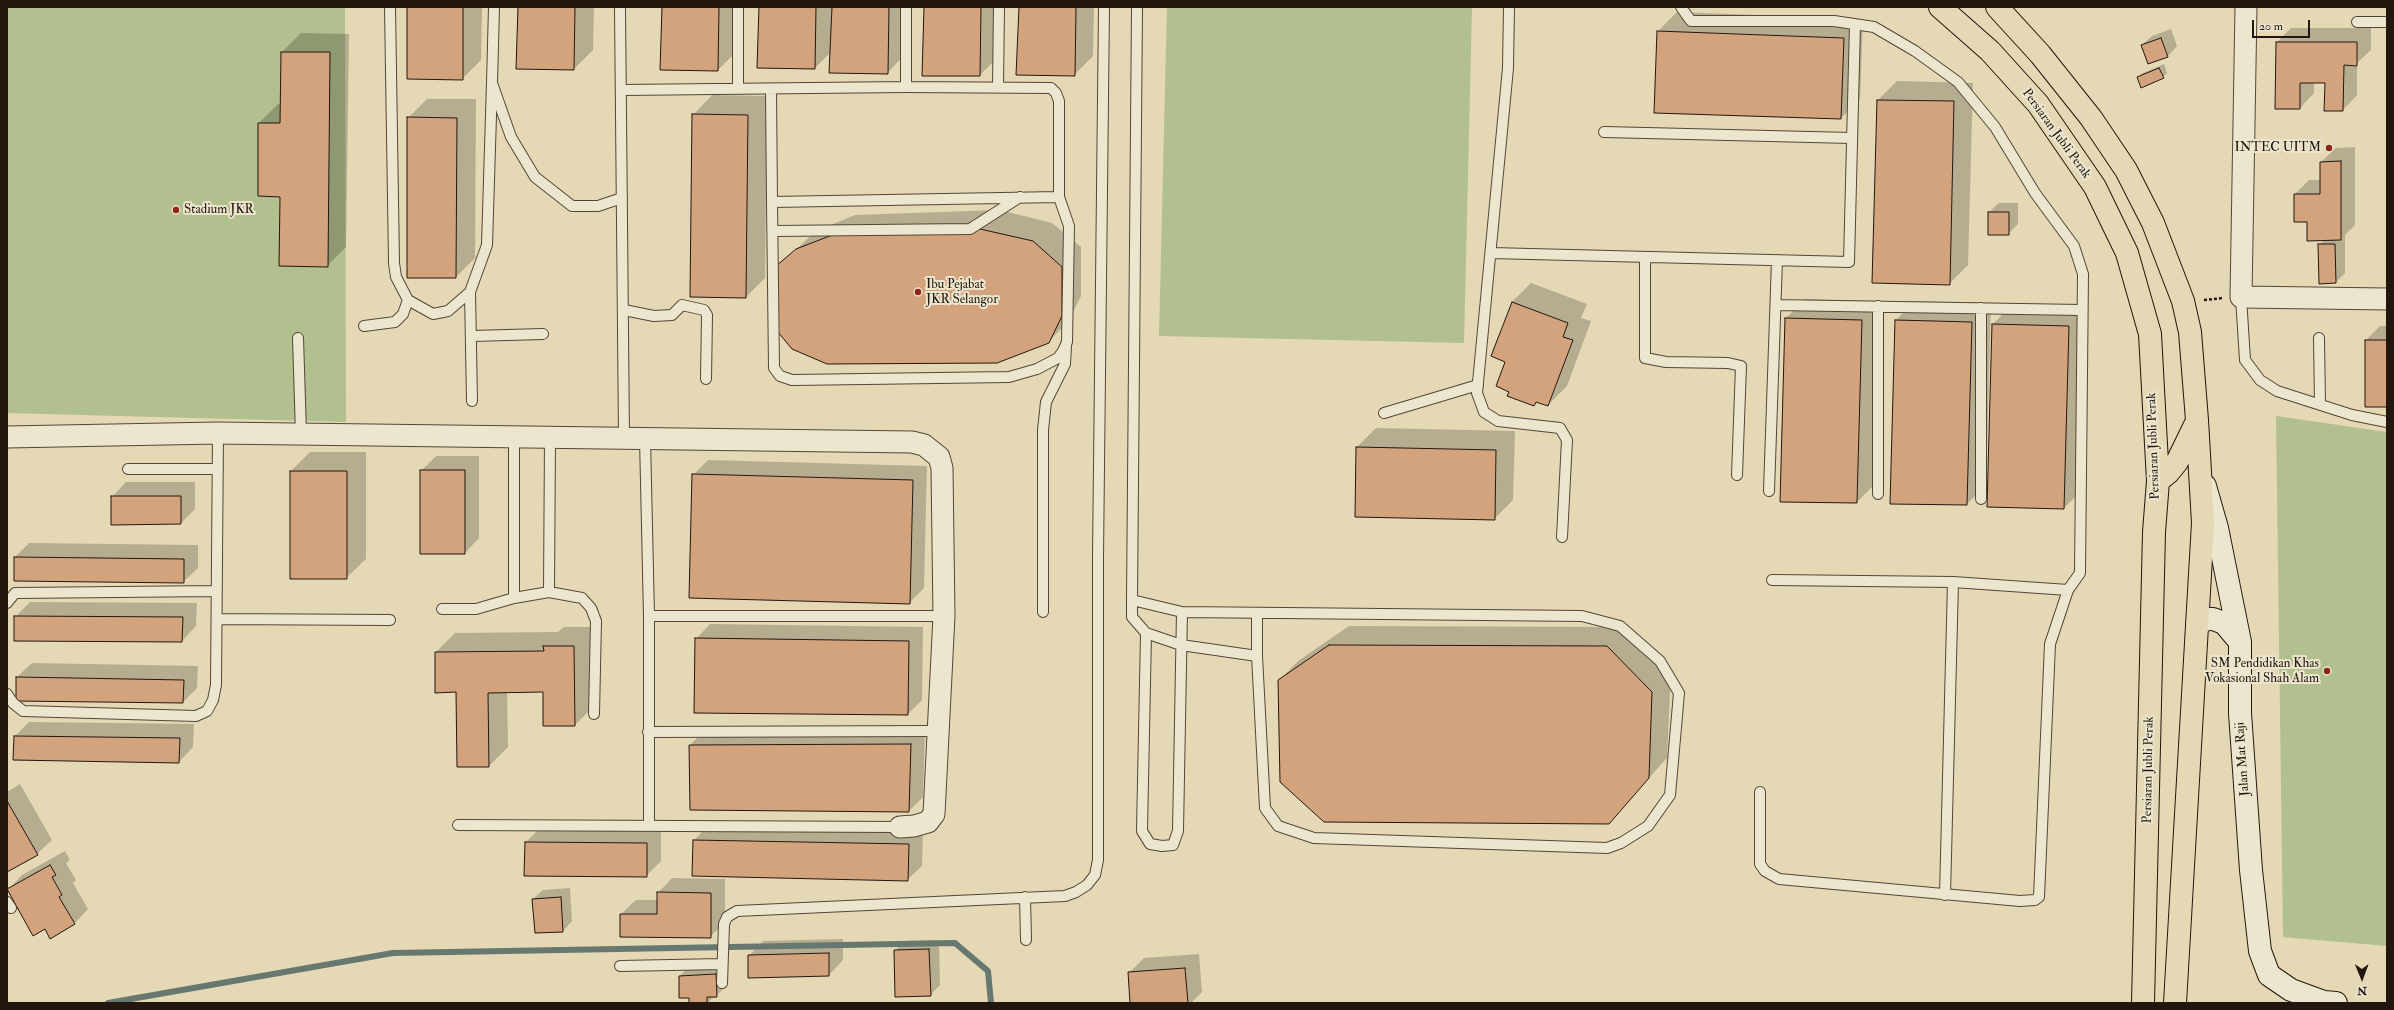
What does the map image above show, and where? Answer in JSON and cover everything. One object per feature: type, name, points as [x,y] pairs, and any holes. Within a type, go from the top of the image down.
[{"type":"main road","name":"Persiaran Jubli Perak","points":[[1940,7],[1990,51],[2038,104],[2095,187],[2127,253],[2150,334],[2158,481],[2154,532],[2143,1003]]},
{"type":"main road","points":[[1997,7],[2045,60],[2091,118],[2126,170],[2153,222],[2183,301],[2190,332],[2198,420],[2202,523],[2175,1003]]},
{"type":"main road","points":[[2158,481],[2168,473],[2177,462],[2198,420]]},
{"type":"street","points":[[2246,7],[2241,297],[2387,299]]},
{"type":"street","points":[[7,437],[218,433],[912,442],[924,445],[940,457],[942,468],[944,616],[934,814],[928,822],[914,826],[900,827]]},
{"type":"street","name":"Jalan Mat Raji","points":[[2200,472],[2217,528],[2240,642],[2240,713],[2251,870],[2260,951],[2269,975],[2280,983],[2291,990],[2324,1002],[2336,1003]]},
{"type":"street","points":[[2197,625],[2206,619],[2213,619],[2224,623],[2240,642]]},
{"type":"lane","points":[[390,7],[394,264],[396,277],[408,300],[433,314],[448,311],[470,292]]},
{"type":"lane","points":[[472,401],[470,292],[487,245],[494,7]]},
{"type":"lane","points":[[620,7],[624,438]]},
{"type":"lane","points":[[738,7],[738,89]]},
{"type":"lane","points":[[906,7],[906,87]]},
{"type":"lane","points":[[998,87],[999,7]]},
{"type":"lane","points":[[722,983],[722,936],[724,924],[731,913],[752,908],[1065,896],[1076,892],[1087,885],[1094,874],[1098,860],[1098,558],[1104,7]]},
{"type":"lane","points":[[1136,7],[1132,617],[1146,633],[1181,645],[1256,656]]},
{"type":"lane","points":[[1508,7],[1508,68],[1477,393],[1484,412],[1498,421],[1560,428],[1567,440],[1562,537]]},
{"type":"lane","points":[[1681,7],[1691,21],[1834,21],[1874,27],[1915,52],[1958,82],[1995,127],[2035,192],[2074,246],[2083,274],[2081,310],[2080,573],[2068,590],[2050,644],[2039,897],[2035,900],[2020,901],[1779,879],[1765,872],[1760,864],[1760,792]]},
{"type":"lane","points":[[2357,22],[2387,22]]},
{"type":"lane","points":[[1491,253],[1849,262],[1855,24]]},
{"type":"lane","points":[[492,83],[511,137],[535,177],[572,206],[598,206],[622,198]]},
{"type":"lane","points":[[621,90],[998,87],[1051,88],[1056,93],[1059,101],[1059,197],[1069,226],[1067,342],[1065,364],[1046,402],[1043,430],[1043,612]]},
{"type":"lane","points":[[771,89],[774,368],[780,376],[792,380],[1009,377],[1037,370],[1058,358],[1067,342]]},
{"type":"lane","points":[[1604,132],[1852,138]]},
{"type":"lane","points":[[772,202],[1059,197]]},
{"type":"lane","points":[[773,231],[970,229],[1020,198]]},
{"type":"lane","points":[[1645,257],[1645,358],[1666,362],[1728,362],[1741,366],[1737,475]]},
{"type":"lane","points":[[1769,491],[1777,260]]},
{"type":"lane","points":[[2241,297],[2245,360],[2260,380],[2277,391],[2352,415],[2387,422]]},
{"type":"lane","points":[[364,326],[395,322],[403,314],[408,300]]},
{"type":"lane","points":[[624,310],[654,316],[672,315],[682,305],[704,310],[707,315],[706,379]]},
{"type":"lane","points":[[1776,305],[2081,310]]},
{"type":"lane","points":[[1878,306],[1878,494]]},
{"type":"lane","points":[[1981,308],[1981,499]]},
{"type":"lane","points":[[472,336],[542,334]]},
{"type":"lane","points":[[298,338],[301,434]]},
{"type":"lane","points":[[2319,338],[2320,404]]},
{"type":"lane","points":[[1384,413],[1478,385]]},
{"type":"lane","points":[[7,694],[13,703],[23,711],[196,716],[207,711],[213,700],[216,685],[218,433]]},
{"type":"lane","points":[[514,436],[514,598]]},
{"type":"lane","points":[[549,592],[550,437]]},
{"type":"lane","points":[[644,438],[649,616],[649,824]]},
{"type":"lane","points":[[128,469],[218,469]]},
{"type":"lane","points":[[1772,580],[1953,582],[2068,590]]},
{"type":"lane","points":[[1945,895],[1953,582]]},
{"type":"lane","points":[[7,603],[16,593],[217,591]]},
{"type":"lane","points":[[442,609],[476,609],[514,598],[549,592],[582,598],[592,608],[596,621],[594,714]]},
{"type":"lane","points":[[1132,600],[1182,612],[1257,614],[1582,616],[1620,626],[1660,661],[1679,693],[1670,795],[1648,826],[1607,848],[1314,838],[1278,826],[1265,808],[1256,656],[1257,614]]},
{"type":"lane","points":[[1146,633],[1142,831],[1150,844],[1162,846],[1173,845],[1178,831],[1182,612]]},
{"type":"lane","points":[[649,616],[944,616]]},
{"type":"lane","points":[[217,619],[390,620]]},
{"type":"lane","points":[[648,732],[938,731]]},
{"type":"lane","points":[[458,825],[649,824],[900,827]]},
{"type":"lane","points":[[1025,897],[1026,940]]},
{"type":"lane","points":[[620,966],[722,962]]},
{"type":"path","points":[[2183,301],[2241,297]]},
{"type":"green space","name":"Stadium JKR","points":[[7,7],[345,7],[346,422],[7,413]]},
{"type":"green space","points":[[1167,7],[1472,7],[1464,343],[1159,336]]},
{"type":"green space","name":"SM Pendidikan Khas Vokasional Shah Alam","points":[[2276,416],[2387,432],[2387,946],[2283,937]]},
{"type":"building","points":[[407,7],[463,7],[463,80],[407,79]]},
{"type":"building","points":[[518,7],[575,7],[574,70],[516,69]]},
{"type":"building","points":[[662,7],[719,7],[718,71],[660,70]]},
{"type":"building","points":[[759,7],[816,7],[815,69],[757,68]]},
{"type":"building","points":[[832,7],[889,7],[888,74],[829,73]]},
{"type":"building","points":[[924,7],[981,7],[980,76],[922,76]]},
{"type":"building","points":[[1019,7],[1076,7],[1075,76],[1016,75]]},
{"type":"building","points":[[1657,31],[1844,38],[1841,119],[1654,113]]},
{"type":"building","points":[[2161,38],[2168,57],[2148,64],[2141,45]]},
{"type":"building","points":[[2276,42],[2357,42],[2357,66],[2344,65],[2343,111],[2324,111],[2325,83],[2300,83],[2300,109],[2275,109]]},
{"type":"building","points":[[281,52],[330,52],[328,267],[279,266],[280,197],[258,196],[258,123],[280,123]]},
{"type":"building","points":[[2159,68],[2164,78],[2141,88],[2137,77]]},
{"type":"building","points":[[1877,100],[1954,101],[1950,285],[1872,283]]},
{"type":"building","points":[[692,114],[748,115],[746,298],[690,297]]},
{"type":"building","points":[[407,117],[457,118],[456,278],[407,278]]},
{"type":"building","points":[[2341,161],[2341,240],[2307,241],[2307,222],[2294,222],[2294,194],[2320,194],[2320,162]]},
{"type":"building","points":[[1988,212],[2009,212],[2009,235],[1988,235]]},
{"type":"building","name":"Ibu Pejabat JKR Selangor","points":[[980,229],[1033,241],[1062,267],[1062,316],[1049,343],[997,363],[827,364],[792,349],[772,325],[775,267],[796,249],[835,234]]},
{"type":"building","points":[[2318,244],[2335,244],[2336,283],[2319,284]]},
{"type":"building","points":[[1512,302],[1568,323],[1563,337],[1573,340],[1548,406],[1536,402],[1534,406],[1507,396],[1509,392],[1496,386],[1505,362],[1491,356]]},
{"type":"building","points":[[1785,318],[1862,320],[1857,503],[1780,502]]},
{"type":"building","points":[[1895,320],[1972,322],[1967,505],[1890,504]]},
{"type":"building","points":[[1992,324],[2069,326],[2064,509],[1987,507]]},
{"type":"building","points":[[2365,340],[2387,340],[2387,407],[2365,407]]},
{"type":"building","points":[[1356,447],[1496,450],[1495,520],[1355,517]]},
{"type":"building","points":[[420,470],[465,470],[465,554],[420,554]]},
{"type":"building","points":[[290,471],[347,471],[347,579],[290,579]]},
{"type":"building","points":[[692,474],[913,480],[910,604],[689,598]]},
{"type":"building","points":[[111,496],[181,496],[181,524],[111,525]]},
{"type":"building","points":[[14,557],[184,559],[184,583],[14,581]]},
{"type":"building","points":[[14,616],[183,617],[182,642],[14,641]]},
{"type":"building","points":[[695,638],[909,641],[908,715],[694,713]]},
{"type":"building","points":[[1329,645],[1607,646],[1652,692],[1649,778],[1609,824],[1324,822],[1280,782],[1278,680]]},
{"type":"building","points":[[543,646],[574,646],[575,726],[543,726],[543,692],[488,693],[489,767],[457,767],[456,692],[435,693],[435,652],[544,651]]},
{"type":"building","points":[[16,677],[184,680],[183,703],[16,701]]},
{"type":"building","points":[[14,736],[180,738],[179,763],[13,760]]},
{"type":"building","points":[[911,744],[909,812],[690,810],[689,745]]},
{"type":"building","points":[[7,801],[38,855],[7,872]]},
{"type":"building","points":[[693,840],[909,844],[908,881],[692,876]]},
{"type":"building","points":[[525,842],[647,843],[647,877],[524,876]]},
{"type":"building","points":[[50,865],[56,875],[52,877],[62,895],[59,897],[75,924],[50,939],[45,929],[33,936],[7,889]]},
{"type":"building","points":[[657,892],[711,893],[711,938],[620,937],[620,914],[657,914]]},
{"type":"building","points":[[561,897],[563,932],[535,933],[532,899]]},
{"type":"building","points":[[929,949],[931,996],[895,997],[894,950]]},
{"type":"building","points":[[829,953],[829,976],[748,978],[748,955]]},
{"type":"building","points":[[1185,968],[1188,1003],[1130,1003],[1128,972]]},
{"type":"building","points":[[716,974],[717,997],[707,997],[707,1003],[689,1003],[689,998],[679,998],[679,976]]},
{"type":"waterway","points":[[108,1003],[393,953],[955,943],[988,971],[991,1003]]},
{"type":"place","name":"INTEC UITM","points":[[2329,148]]},
{"type":"place","name":"Stadium JKR","points":[[176,210]]},
{"type":"place","name":"Ibu Pejabat JKR Selangor","points":[[918,292]]},
{"type":"place","name":"SM Pendidikan Khas Vokasional Shah Alam","points":[[2327,671]]}]
